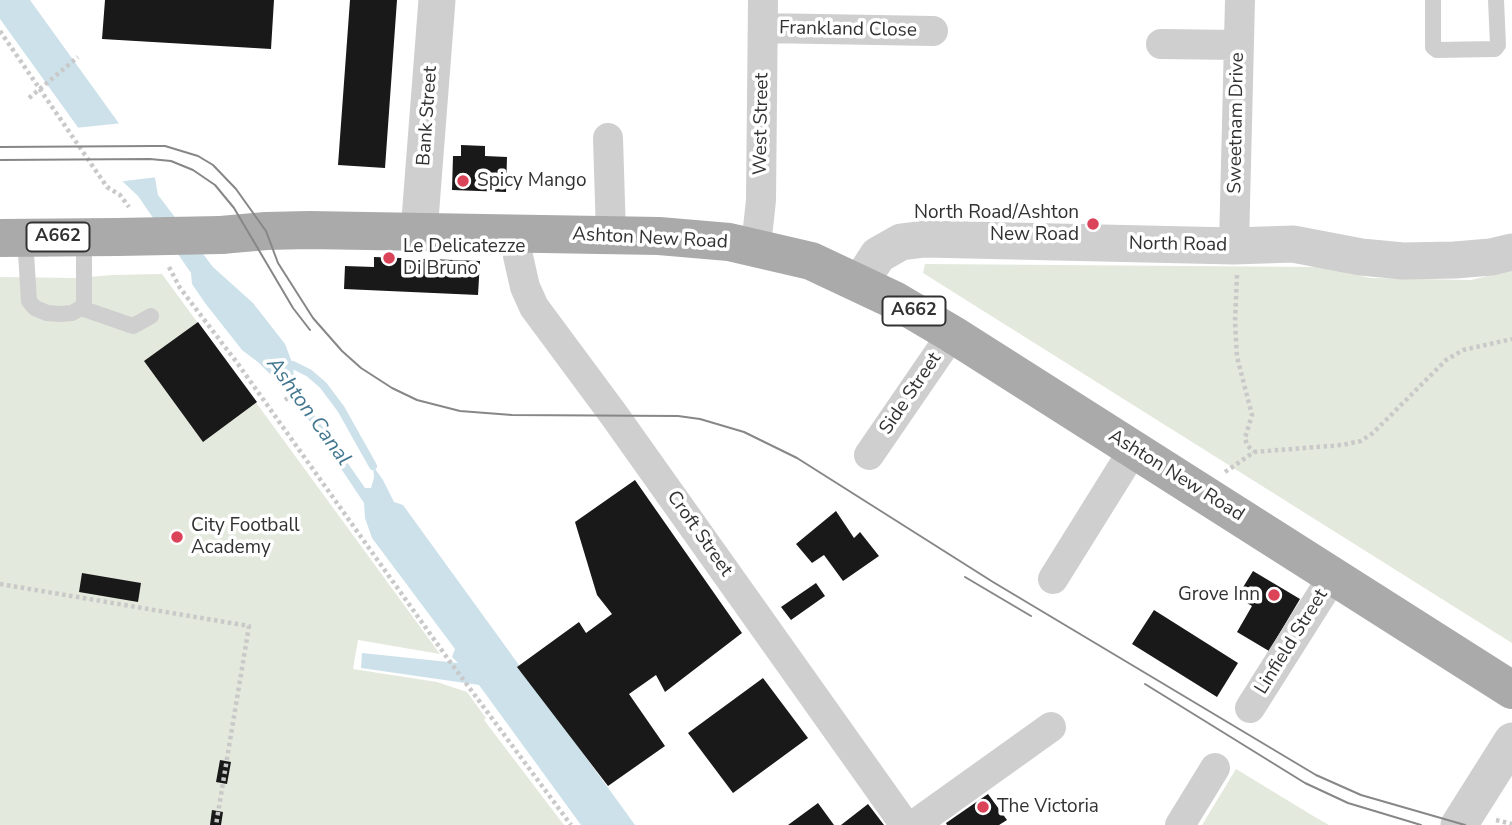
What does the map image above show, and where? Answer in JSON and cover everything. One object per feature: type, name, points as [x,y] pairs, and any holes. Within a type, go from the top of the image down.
[{"type":"main road","name":"Ashton New Road","points":[[12,238],[112,230],[221,235],[266,231],[611,235],[704,239],[811,261],[896,301],[952,334],[1512,690]]},
{"type":"street","name":"Bank Street","points":[[419,232],[437,0]]},
{"type":"street","name":"Sweetnam Drive","points":[[1234,246],[1240,0]]},
{"type":"street","name":"Frankland Close","points":[[763,14],[933,31]]},
{"type":"street","name":"West Street","points":[[753,247],[761,200],[763,14]]},
{"type":"street","points":[[1161,44],[1238,45]]},
{"type":"street","points":[[608,138],[611,235]]},
{"type":"street","name":"Croft Street","points":[[517,234],[518,256],[525,287],[534,307],[614,415],[905,825]]},
{"type":"street","name":"North Road","points":[[860,283],[878,255],[901,242],[913,240],[1234,246],[1293,244],[1361,257],[1403,261],[1492,257],[1512,252]]},
{"type":"street","name":"Side Street","points":[[869,455],[952,334]]},
{"type":"street","points":[[1053,579],[1134,449]]},
{"type":"street","name":"Linfield Street","points":[[1250,708],[1334,575]]},
{"type":"street","points":[[914,825],[1051,727]]},
{"type":"street","points":[[1459,825],[1512,741]]},
{"type":"street","points":[[1180,825],[1215,768]]},
{"type":"lane","points":[[1433,0],[1433,47],[1437,50],[1495,49],[1498,45],[1496,0]]},
{"type":"lane","points":[[12,238],[29,301],[35,308],[47,313],[72,313],[81,308],[112,230]]},
{"type":"lane","points":[[81,308],[133,326],[151,316]]},
{"type":"path","points":[[0,31],[107,187],[120,195],[112,230]]},
{"type":"path","points":[[29,98],[78,57]]},
{"type":"path","points":[[1234,246],[1237,278],[1237,357],[1252,415],[1245,438],[1247,445],[1254,452]]},
{"type":"path","points":[[165,261],[180,288],[253,384],[448,659],[570,825]]},
{"type":"path","points":[[1198,490],[1254,452],[1361,441],[1373,433],[1446,360],[1462,350],[1512,339]]},
{"type":"path","points":[[285,400],[303,387]]},
{"type":"path","points":[[0,584],[249,626],[216,825]]},
{"type":"shaded area","points":[[925,264],[1321,267],[1370,278],[1471,280],[1512,270],[1512,643],[923,273]]},
{"type":"shaded area","name":"City Football Academy","points":[[162,274],[440,654],[358,640],[353,669],[437,682],[467,692],[486,718],[484,720],[564,825],[0,825],[0,277],[76,278]]},
{"type":"shaded area","points":[[1236,769],[1315,817],[1329,825],[1202,825]]},
{"type":"water","name":"Ashton Canal","points":[[0,0],[30,0],[154,172],[158,195],[213,267],[253,303],[285,344],[301,396],[365,488],[371,488],[373,466],[394,502],[403,505],[635,825],[581,825],[479,685],[361,668],[362,653],[458,663],[452,657],[455,649],[372,538],[365,518],[364,503],[294,398],[242,350],[205,303],[192,284],[191,273],[138,196],[105,165],[0,19]]},
{"type":"pier","points":[[123,123],[157,170],[158,177],[116,182],[75,128]]},
{"type":"building","points":[[105,0],[274,0],[271,49],[102,39]]},
{"type":"building","points":[[350,0],[397,0],[385,168],[338,165]]},
{"type":"building","points":[[461,145],[485,146],[485,156],[507,157],[506,192],[452,190],[453,156],[461,156]]},
{"type":"building","points":[[374,257],[480,261],[478,295],[344,289],[345,266],[374,267]]},
{"type":"building","points":[[198,322],[257,402],[203,442],[144,361]]},
{"type":"building","points":[[635,480],[742,633],[665,692],[656,675],[629,694],[665,746],[608,786],[517,667],[579,622],[586,633],[612,614],[597,595],[575,522]]},
{"type":"building","points":[[836,511],[854,538],[860,532],[879,556],[843,581],[824,555],[812,563],[796,544]]},
{"type":"building","points":[[1253,571],[1300,599],[1269,651],[1237,632],[1252,606],[1237,597]]},
{"type":"building","points":[[82,573],[141,583],[138,602],[79,592]]},
{"type":"building","points":[[816,583],[825,596],[791,620],[781,607]]},
{"type":"building","points":[[1154,610],[1238,663],[1217,697],[1132,644]]},
{"type":"building","points":[[763,678],[808,738],[733,793],[688,733]]},
{"type":"building","points":[[220,760],[231,762],[227,784],[216,782]]},
{"type":"building","name":"The Victoria","points":[[988,794],[1007,820],[999,825],[947,825],[946,823]]},
{"type":"building","points":[[818,803],[834,825],[788,825]]},
{"type":"building","points":[[868,804],[884,825],[841,825]]},
{"type":"building","points":[[212,810],[223,812],[221,825],[210,825]]},
{"type":"waterway","name":"Ashton Canal","points":[[293,365],[309,373],[323,385],[341,409],[373,466]]},
{"type":"tram line","points":[[0,147],[165,146],[198,156],[213,165],[236,189],[266,231],[278,263],[313,318],[361,368],[392,388],[417,400],[460,411],[512,415],[678,416],[700,419],[744,432],[797,458],[993,582],[1316,775],[1361,795],[1465,825]]},
{"type":"tram line","points":[[0,160],[150,159],[171,161],[193,170],[215,185],[234,208],[293,308],[310,330]]},
{"type":"tram line","points":[[965,577],[1031,616]]},
{"type":"tram line","points":[[1145,684],[1305,783],[1348,803],[1421,825]]},
{"type":"place","name":"Spicy Mango","points":[[463,181]]},
{"type":"place","name":"North Road/Ashton New Road","points":[[1093,224]]},
{"type":"place","name":"Le Delicatezze Di Bruno","points":[[389,258]]},
{"type":"place","name":"City Football Academy","points":[[177,537]]},
{"type":"place","name":"Grove Inn","points":[[1274,595]]},
{"type":"place","name":"The Victoria","points":[[983,807]]}]
